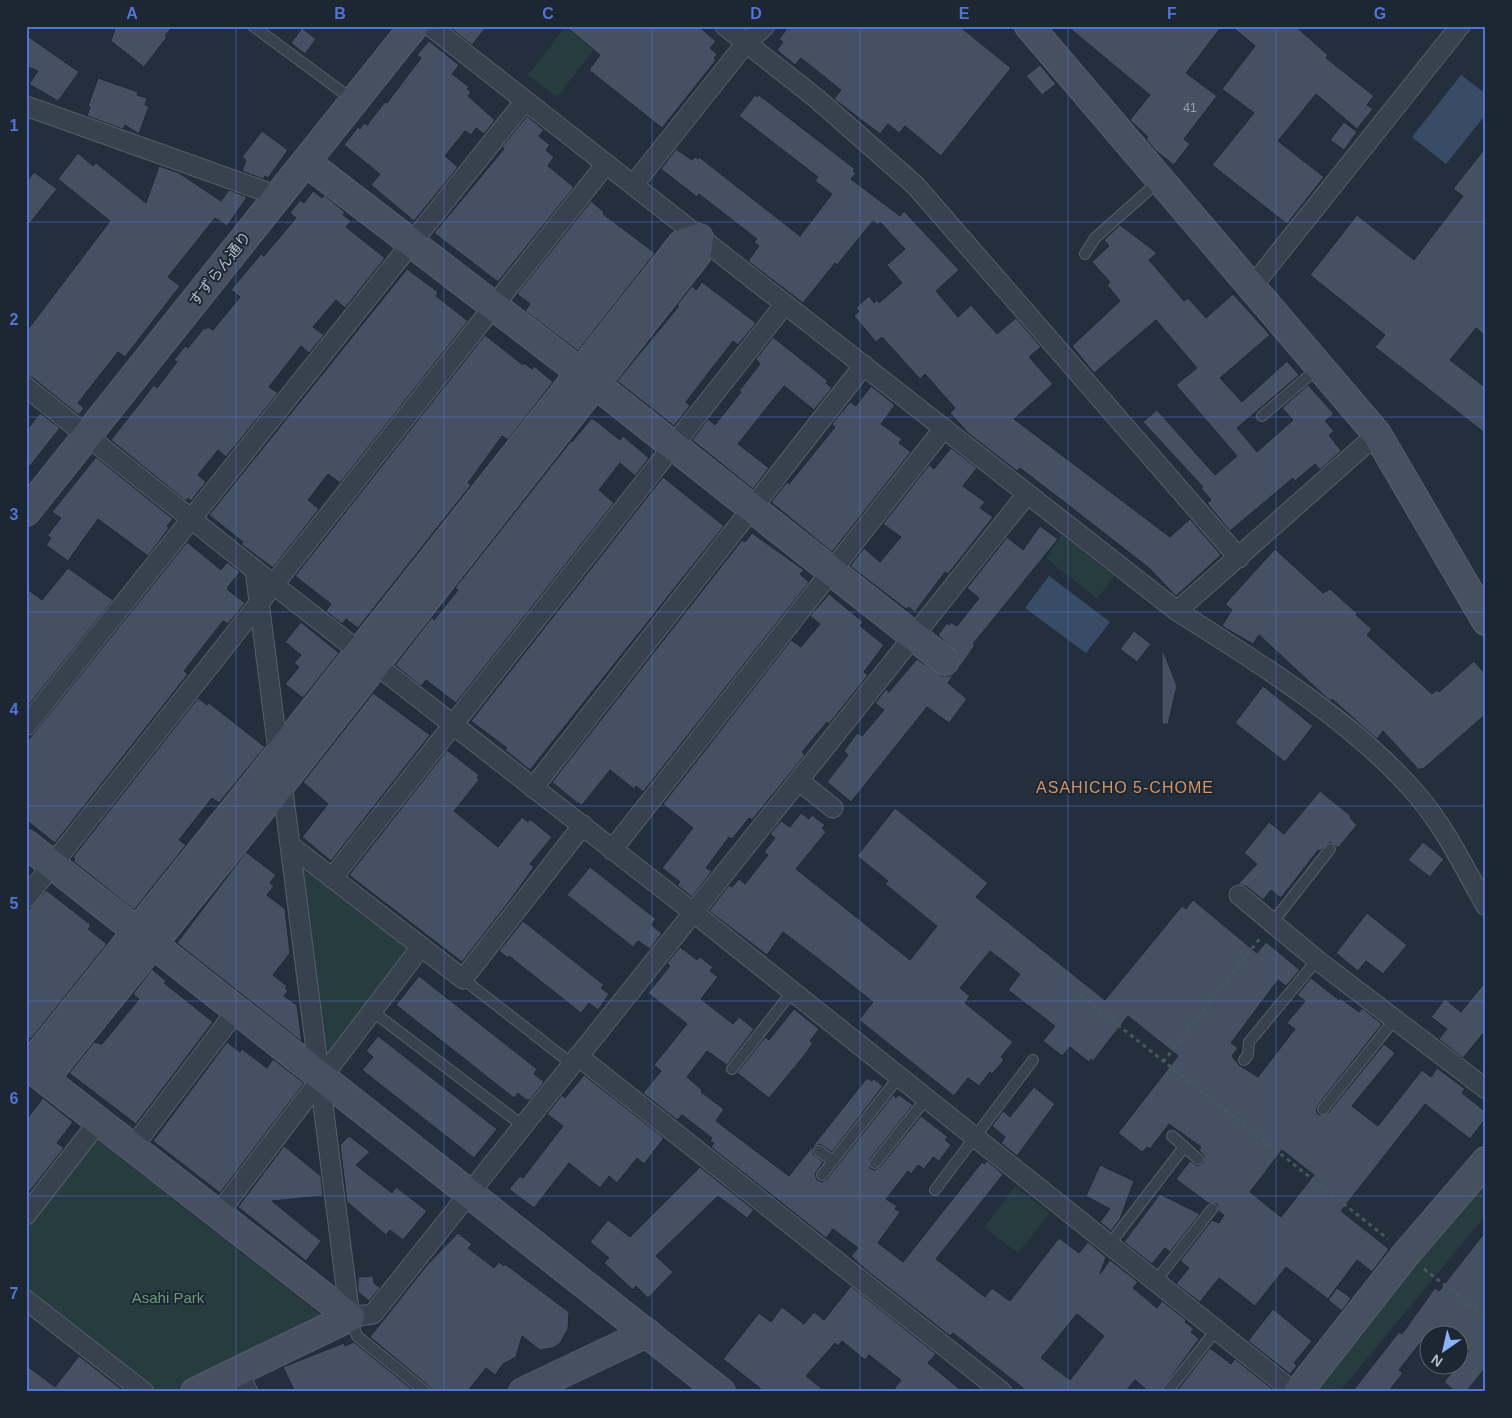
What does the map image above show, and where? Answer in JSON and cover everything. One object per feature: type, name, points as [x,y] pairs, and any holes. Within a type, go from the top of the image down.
[{"type":"street","name":"すずらん通り","points":[[26,512],[414,26]]},
{"type":"street","points":[[430,26],[524,102],[634,184],[699,238],[1177,611],[1255,660],[1379,754],[1419,797],[1446,836],[1486,906]]},
{"type":"street","points":[[725,26],[816,98],[915,185],[1240,558]]},
{"type":"street","points":[[634,184],[746,43],[765,26]]},
{"type":"street","points":[[1029,26],[1377,434],[1486,621]]},
{"type":"street","points":[[1251,288],[1460,26]]},
{"type":"street","points":[[26,726],[524,102]]},
{"type":"street","points":[[28,111],[278,196]]},
{"type":"street","points":[[306,162],[412,241],[944,660]]},
{"type":"street","points":[[26,898],[606,164]]},
{"type":"street","points":[[350,1317],[99,1121],[29,1074],[34,1060],[145,938],[282,782],[368,658],[587,378],[682,244],[699,238]]},
{"type":"street","points":[[332,878],[785,304]]},
{"type":"street","points":[[533,788],[864,365]]},
{"type":"street","points":[[26,387],[274,585],[693,912],[791,993],[1294,1392]]},
{"type":"street","points":[[612,850],[944,428]]},
{"type":"street","points":[[1177,611],[1240,558],[1377,434]]},
{"type":"street","points":[[195,1392],[243,1381],[350,1317],[373,1314],[468,1192],[799,782],[1026,494]]},
{"type":"street","points":[[256,570],[350,1317]]},
{"type":"street","points":[[145,938],[279,754],[368,658]]},
{"type":"street","points":[[799,782],[833,808]]},
{"type":"street","points":[[291,846],[463,979],[582,826]]},
{"type":"street","points":[[26,844],[237,1010],[321,1079],[468,1192],[721,1392]]},
{"type":"street","points":[[1238,895],[1317,960],[1486,1089]]},
{"type":"street","points":[[218,1214],[421,947]]},
{"type":"street","points":[[132,1148],[237,1010]]},
{"type":"street","points":[[575,1060],[1002,1392]]},
{"type":"street","points":[[26,1215],[99,1121]]},
{"type":"street","points":[[1298,1392],[1415,1261],[1486,1160]]},
{"type":"street","points":[[26,1300],[144,1392]]},
{"type":"street","points":[[523,1392],[647,1333]]},
{"type":"lane","points":[[253,26],[354,101]]},
{"type":"lane","points":[[1085,254],[1095,238],[1159,180]]},
{"type":"lane","points":[[1262,416],[1320,367]]},
{"type":"lane","points":[[1272,923],[1330,849]]},
{"type":"lane","points":[[1244,1060],[1248,1055],[1248,1042],[1317,960]]},
{"type":"lane","points":[[463,979],[575,1060]]},
{"type":"lane","points":[[732,1069],[791,993]]},
{"type":"lane","points":[[372,1011],[522,1125]]},
{"type":"lane","points":[[1323,1109],[1394,1019]]},
{"type":"lane","points":[[935,1190],[1033,1060]]},
{"type":"lane","points":[[822,1175],[898,1078]]},
{"type":"lane","points":[[876,1163],[926,1100]]},
{"type":"lane","points":[[1172,1136],[1198,1159]]},
{"type":"lane","points":[[1108,1245],[1184,1146]]},
{"type":"lane","points":[[819,1151],[833,1161]]},
{"type":"lane","points":[[1155,1282],[1212,1208]]},
{"type":"lane","points":[[350,1317],[357,1336],[426,1392]]},
{"type":"lane","points":[[1168,1392],[1216,1330]]},
{"type":"path","points":[[1163,1062],[1272,923]]},
{"type":"path","points":[[1080,995],[1486,1317]]},
{"type":"green space","points":[[566,26],[608,31],[557,97],[528,75]]},
{"type":"green space","points":[[1062,535],[1114,576],[1097,599],[1046,558]]},
{"type":"green space","points":[[300,857],[408,943],[410,951],[332,1056],[324,1050]]},
{"type":"green space","name":"Asahi Park","points":[[98,1140],[325,1318],[323,1323],[171,1392],[156,1392],[26,1289],[26,1223],[92,1141]]},
{"type":"green space","points":[[1486,1180],[1486,1215],[1339,1392],[1324,1392],[1314,1383]]},
{"type":"green space","points":[[1015,1186],[1050,1213],[1018,1253],[984,1228]]},
{"type":"water","points":[[1461,75],[1486,94],[1486,114],[1446,164],[1412,137]]},
{"type":"water","points":[[1049,576],[1110,622],[1086,653],[1025,608]]},
{"type":"building","points":[[116,26],[173,26],[144,67],[111,41]]},
{"type":"building","points":[[452,26],[487,26],[472,45],[453,30]]},
{"type":"building","points":[[565,26],[698,26],[716,41],[710,48],[717,54],[714,58],[716,60],[662,128],[589,70],[600,55]]},
{"type":"building","points":[[789,26],[959,26],[1011,68],[941,156],[905,126],[899,133],[888,124],[880,134],[834,99],[841,90],[801,58],[795,65],[777,50],[783,42],[779,39]]},
{"type":"building","points":[[1067,26],[1222,26],[1186,73],[1217,96],[1184,139],[1190,144],[1174,165],[1156,151],[1146,139],[1148,137],[1130,120],[1150,95]]},
{"type":"building","points":[[1231,26],[1295,26],[1328,55],[1326,58],[1374,96],[1367,105],[1373,109],[1357,129],[1316,94],[1278,141],[1324,177],[1287,224],[1212,165],[1254,113],[1222,89],[1255,46]]},
{"type":"building","points":[[302,28],[316,39],[305,54],[291,43]]},
{"type":"building","points":[[26,35],[79,72],[58,101],[29,84],[38,71],[26,66]]},
{"type":"building","points":[[429,41],[459,65],[452,74],[469,87],[467,89],[471,92],[468,96],[495,120],[484,134],[476,128],[471,135],[465,131],[445,156],[458,167],[414,221],[371,185],[380,174],[344,145],[358,127],[360,129],[364,123],[367,125],[385,102],[387,103],[421,58],[417,55]]},
{"type":"building","points":[[1040,65],[1056,84],[1042,95],[1026,76]]},
{"type":"building","points":[[98,78],[138,92],[137,95],[147,98],[145,105],[149,106],[139,134],[125,125],[123,129],[87,116],[90,107],[88,106]]},
{"type":"building","points":[[755,95],[757,97],[759,95],[855,169],[853,171],[856,173],[851,179],[900,216],[904,211],[959,270],[936,291],[958,317],[971,305],[997,334],[1016,318],[1041,347],[1029,357],[1053,384],[1014,419],[1170,537],[1190,519],[1221,555],[1176,596],[1149,568],[1020,468],[1017,471],[968,433],[950,413],[955,408],[925,374],[920,379],[882,337],[876,342],[854,316],[859,311],[856,308],[869,296],[874,303],[877,300],[879,303],[902,283],[887,265],[905,249],[880,222],[878,225],[873,221],[837,265],[835,263],[803,303],[748,261],[759,246],[754,242],[757,239],[699,194],[697,197],[661,169],[676,149],[692,160],[695,157],[698,159],[699,157],[800,236],[832,194],[815,181],[818,177],[739,116]]},
{"type":"building","points":[[527,116],[544,130],[539,136],[550,145],[546,150],[554,157],[548,166],[574,187],[498,282],[434,233],[504,149],[502,147]]},
{"type":"building","points":[[1344,122],[1357,132],[1344,150],[1330,140]]},
{"type":"building","points":[[262,131],[288,150],[268,178],[265,176],[263,179],[242,171],[246,160],[242,157]]},
{"type":"building","points":[[1486,147],[1486,336],[1476,328],[1450,360],[1486,388],[1486,434],[1375,347],[1385,335],[1310,275],[1357,215],[1414,260],[1463,196],[1453,189]]},
{"type":"building","points":[[78,153],[93,166],[96,163],[146,203],[159,166],[179,173],[221,201],[229,190],[247,197],[227,226],[215,218],[168,277],[180,286],[125,357],[118,352],[78,403],[84,408],[79,415],[33,378],[26,376],[26,332],[110,221],[58,179]]},
{"type":"building","points":[[34,172],[57,189],[26,228],[26,183]]},
{"type":"building","points":[[313,191],[322,198],[324,195],[345,212],[343,215],[351,221],[346,227],[385,258],[345,308],[336,300],[313,327],[324,335],[309,353],[301,346],[269,387],[278,393],[226,457],[218,450],[198,475],[206,482],[191,501],[188,498],[186,501],[111,440],[154,385],[157,388],[177,362],[174,360],[185,346],[188,348],[204,328],[208,327],[213,330],[240,297],[231,290],[261,254],[264,256],[296,218],[290,213],[300,200],[304,203]]},
{"type":"building","points":[[591,201],[604,212],[603,214],[655,253],[578,351],[525,311],[530,304],[517,294]]},
{"type":"building","points":[[1120,225],[1157,253],[1149,260],[1184,301],[1188,298],[1206,318],[1233,294],[1270,335],[1220,378],[1242,402],[1287,361],[1299,375],[1237,428],[1257,452],[1293,420],[1282,408],[1308,385],[1334,414],[1325,421],[1334,431],[1329,435],[1341,451],[1320,470],[1315,464],[1295,481],[1293,478],[1230,531],[1207,503],[1211,500],[1201,488],[1203,487],[1143,422],[1157,410],[1215,475],[1237,456],[1176,385],[1197,368],[1156,320],[1094,373],[1072,346],[1120,301],[1107,285],[1110,282],[1092,262],[1109,246],[1104,240]]},
{"type":"building","points":[[407,269],[438,292],[436,296],[468,321],[340,483],[328,474],[308,500],[319,509],[273,568],[241,544],[243,542],[209,515]]},
{"type":"building","points":[[702,282],[756,323],[738,345],[733,341],[686,402],[690,406],[674,426],[617,381],[679,306],[677,305],[692,286],[696,290]]},
{"type":"building","points":[[485,335],[523,365],[524,363],[532,369],[534,366],[553,382],[508,440],[502,436],[468,483],[471,485],[358,628],[346,619],[342,624],[326,611],[331,604],[295,576]]},
{"type":"building","points":[[773,337],[828,381],[826,383],[832,388],[814,410],[784,386],[738,444],[769,468],[753,489],[692,440],[708,419],[715,425],[741,392],[739,391],[760,364],[756,359]]},
{"type":"building","points":[[871,386],[895,405],[881,424],[902,439],[899,443],[911,452],[832,552],[771,502],[787,482],[789,484],[835,427],[832,424],[850,402],[856,406]]},
{"type":"building","points":[[40,413],[60,428],[26,471],[26,431]]},
{"type":"building","points":[[592,418],[620,440],[623,436],[649,458],[635,476],[620,463],[599,490],[614,503],[456,703],[426,680],[421,686],[395,665],[432,617],[434,620],[458,590],[455,588],[571,441]]},
{"type":"building","points":[[951,448],[977,468],[963,486],[985,502],[980,508],[993,517],[948,574],[945,572],[915,612],[908,607],[906,609],[850,566],[864,548],[880,562],[901,537],[883,524],[929,465],[934,469]]},
{"type":"building","points":[[96,457],[173,519],[167,526],[169,528],[148,556],[98,519],[68,561],[46,545],[51,538],[47,536],[61,518],[52,512]]},
{"type":"building","points":[[663,477],[724,526],[530,770],[505,750],[507,748],[471,721]]},
{"type":"building","points":[[1040,526],[1058,539],[973,644],[975,645],[959,668],[959,655],[938,635],[947,623],[949,625],[951,622],[957,626],[979,598],[967,588],[1007,537],[1023,550]]},
{"type":"building","points":[[752,533],[804,570],[800,574],[809,582],[643,792],[636,786],[634,789],[610,770],[582,805],[576,802],[552,782],[742,540],[745,542]]},
{"type":"building","points":[[187,542],[221,570],[227,562],[240,572],[228,587],[228,590],[245,603],[228,624],[223,621],[184,671],[188,674],[55,843],[26,820],[26,743]]},
{"type":"building","points":[[1275,549],[1323,593],[1330,589],[1358,614],[1356,615],[1372,629],[1367,635],[1432,694],[1437,690],[1439,692],[1474,661],[1486,675],[1486,714],[1423,769],[1419,770],[1383,731],[1377,739],[1332,699],[1331,701],[1328,699],[1259,635],[1253,644],[1222,626],[1232,610],[1225,604]]},
{"type":"building","points":[[68,568],[113,600],[28,706],[26,588],[42,600]]},
{"type":"building","points":[[829,594],[863,622],[860,626],[884,645],[864,672],[868,675],[829,724],[827,722],[802,752],[805,755],[752,820],[749,818],[732,839],[729,837],[706,868],[712,871],[692,897],[677,885],[680,882],[662,868],[693,828],[663,804],[791,640],[801,647],[820,624],[810,616]]},
{"type":"building","points":[[301,622],[339,653],[303,698],[285,684],[299,667],[294,663],[301,655],[285,642]]},
{"type":"building","points":[[1134,631],[1151,644],[1137,662],[1120,649]]},
{"type":"building","points":[[1162,648],[1177,686],[1168,724],[1162,724]]},
{"type":"building","points":[[917,659],[942,676],[950,676],[955,672],[948,683],[967,699],[949,723],[927,707],[851,802],[827,782],[848,755],[844,751],[857,733],[862,736],[884,710],[875,703],[886,689],[889,692]]},
{"type":"building","points":[[1263,686],[1313,726],[1285,762],[1235,723]]},
{"type":"building","points":[[373,693],[430,735],[331,861],[302,837],[328,804],[303,782]]},
{"type":"building","points":[[198,698],[207,705],[209,703],[265,747],[219,803],[212,798],[179,840],[186,845],[134,910],[73,861],[75,859],[73,857]]},
{"type":"building","points":[[447,750],[479,775],[477,778],[479,780],[454,811],[498,847],[522,817],[528,822],[530,819],[552,837],[530,864],[534,867],[511,899],[462,962],[349,875]]},
{"type":"building","points":[[1320,791],[1351,816],[1350,818],[1357,825],[1338,848],[1330,842],[1320,851],[1318,850],[1281,898],[1271,890],[1263,900],[1246,886],[1238,884],[1257,864],[1244,853],[1269,822],[1284,834]]},
{"type":"building","points":[[895,808],[988,883],[976,897],[1105,1000],[1182,906],[1186,909],[1193,900],[1257,953],[1266,942],[1300,970],[1286,986],[1278,980],[1231,1043],[1238,1048],[1232,1056],[1239,1065],[1258,1077],[1295,1029],[1287,1023],[1305,1001],[1297,995],[1311,978],[1339,1000],[1340,998],[1359,1012],[1362,1008],[1382,1024],[1318,1105],[1316,1111],[1319,1115],[1328,1113],[1384,1044],[1395,1053],[1352,1106],[1378,1126],[1422,1070],[1431,1077],[1437,1068],[1465,1089],[1462,1093],[1486,1112],[1486,1118],[1470,1139],[1425,1104],[1341,1211],[1389,1249],[1372,1272],[1357,1260],[1328,1299],[1286,1267],[1255,1306],[1219,1278],[1200,1302],[1176,1284],[1189,1268],[1180,1261],[1212,1220],[1219,1223],[1224,1215],[1218,1211],[1217,1204],[1208,1203],[1176,1179],[1190,1161],[1197,1166],[1203,1163],[1204,1156],[1199,1150],[1201,1147],[1169,1124],[1150,1149],[1147,1147],[1142,1152],[1118,1133],[1178,1056],[1128,1016],[1093,1061],[1091,1059],[1089,1062],[1070,1047],[1062,1056],[1043,1041],[1055,1026],[1008,990],[1020,974],[990,951],[960,988],[970,996],[965,1003],[1013,1042],[1001,1057],[1004,1060],[992,1074],[990,1072],[979,1086],[968,1078],[954,1096],[859,1020],[873,1002],[783,932],[767,955],[709,911],[729,885],[732,887],[739,879],[745,884],[768,855],[764,852],[775,838],[770,834],[781,821],[790,827],[801,813],[809,819],[812,815],[825,825],[822,828],[826,832],[796,869],[910,960],[937,926],[885,884],[888,881],[857,856]],"holes":[[[1282,1150],[1314,1175],[1281,1217],[1250,1192]]]},
{"type":"building","points":[[1423,842],[1444,859],[1430,877],[1408,860]]},
{"type":"building","points":[[246,852],[276,875],[270,883],[274,886],[267,895],[285,909],[290,953],[273,975],[287,986],[285,988],[288,991],[284,996],[297,1005],[302,1042],[177,943]]},
{"type":"building","points":[[590,867],[656,919],[651,925],[662,933],[650,949],[638,941],[633,947],[567,895]]},
{"type":"building","points":[[46,890],[91,925],[88,929],[107,944],[31,1039],[26,1035],[26,913]]},
{"type":"building","points":[[1367,913],[1407,945],[1383,974],[1366,961],[1358,971],[1336,953]]},
{"type":"building","points":[[523,921],[604,985],[601,988],[609,994],[598,1010],[589,1003],[581,1013],[509,956],[508,958],[499,951]]},
{"type":"building","points":[[680,947],[697,960],[700,957],[713,967],[710,971],[718,977],[701,999],[733,1024],[739,1017],[754,1029],[727,1065],[707,1051],[687,1077],[702,1090],[701,1092],[724,1109],[716,1121],[789,1176],[867,1078],[872,1081],[874,1079],[883,1086],[832,1152],[820,1144],[813,1147],[813,1154],[823,1162],[815,1174],[817,1180],[822,1182],[827,1179],[893,1095],[896,1098],[899,1095],[913,1105],[870,1159],[870,1168],[874,1170],[880,1167],[921,1116],[948,1137],[945,1140],[951,1145],[939,1161],[933,1157],[924,1169],[918,1165],[911,1174],[908,1171],[886,1199],[897,1206],[895,1209],[900,1212],[878,1243],[903,1262],[982,1162],[984,1164],[987,1161],[1003,1174],[936,1259],[985,1297],[992,1288],[1010,1301],[1059,1238],[1079,1253],[1088,1242],[1106,1257],[1100,1274],[1110,1260],[1138,1282],[1133,1288],[1157,1308],[1162,1301],[1186,1320],[1185,1322],[1194,1329],[1191,1332],[1199,1339],[1160,1392],[1149,1392],[1135,1380],[1125,1392],[1028,1392],[953,1333],[950,1336],[865,1269],[851,1256],[858,1248],[833,1229],[826,1238],[711,1147],[714,1143],[710,1141],[712,1138],[682,1115],[677,1120],[643,1093],[661,1071],[654,1065],[687,1024],[648,993],[670,966],[667,963]],"holes":[[[1077,1314],[1104,1336],[1070,1380],[1041,1358]]]},
{"type":"building","points":[[152,969],[166,981],[164,983],[213,1022],[136,1124],[69,1073],[94,1042],[102,1044],[139,999],[133,994]]},
{"type":"building","points":[[419,976],[537,1069],[534,1074],[544,1082],[530,1100],[526,1100],[518,1093],[514,1098],[396,1005]]},
{"type":"building","points":[[1486,981],[1486,1030],[1463,1058],[1439,1039],[1447,1029],[1431,1017],[1445,999],[1461,1012]]},
{"type":"building","points":[[794,1009],[819,1029],[810,1041],[813,1043],[803,1057],[769,1098],[737,1073],[765,1037],[769,1040]]},
{"type":"building","points":[[378,1036],[497,1129],[474,1158],[362,1070],[373,1057],[366,1051]]},
{"type":"building","points":[[227,1042],[240,1052],[242,1049],[267,1068],[273,1059],[304,1083],[220,1193],[153,1141]]},
{"type":"building","points":[[584,1075],[664,1138],[644,1164],[637,1158],[617,1183],[609,1176],[600,1188],[569,1163],[534,1208],[509,1189],[520,1176],[523,1178],[563,1126],[547,1114],[562,1095],[565,1098]]},
{"type":"building","points":[[1034,1087],[1055,1104],[1017,1156],[1001,1143],[1005,1137],[992,1126],[1003,1111],[1010,1117]]},
{"type":"building","points":[[43,1098],[73,1122],[57,1143],[64,1148],[26,1196],[26,1120]]},
{"type":"building","points":[[349,1136],[370,1152],[356,1165],[392,1193],[396,1187],[427,1211],[403,1240],[390,1230],[386,1235],[347,1202],[340,1145]]},
{"type":"building","points":[[284,1146],[321,1176],[323,1196],[272,1201],[321,1241],[306,1261],[238,1207]]},
{"type":"building","points":[[1100,1165],[1134,1181],[1120,1219],[1111,1231],[1100,1222],[1110,1209],[1086,1196]]},
{"type":"building","points":[[700,1167],[754,1210],[747,1218],[718,1196],[656,1256],[673,1272],[648,1298],[636,1286],[633,1290],[604,1263],[609,1258],[590,1242],[608,1220],[630,1237]]},
{"type":"building","points":[[1160,1194],[1200,1214],[1170,1252],[1165,1248],[1152,1264],[1124,1242]]},
{"type":"building","points":[[1486,1231],[1486,1367],[1466,1392],[1456,1392],[1444,1382],[1449,1376],[1470,1376],[1470,1326],[1420,1326],[1420,1343],[1399,1370],[1403,1373],[1388,1392],[1352,1392],[1399,1332],[1402,1334],[1435,1288],[1439,1291]]},
{"type":"building","points":[[458,1233],[472,1244],[468,1248],[494,1268],[499,1262],[504,1266],[505,1264],[569,1312],[568,1329],[560,1343],[553,1348],[540,1350],[522,1336],[516,1357],[503,1364],[495,1375],[486,1368],[467,1392],[433,1392],[430,1387],[370,1337],[427,1265]]},
{"type":"building","points":[[373,1276],[374,1283],[380,1288],[369,1301],[358,1292],[358,1277]]},
{"type":"building","points":[[851,1286],[936,1354],[928,1363],[963,1392],[892,1392],[901,1380],[869,1355],[865,1360],[842,1341],[838,1346],[835,1343],[806,1376],[826,1392],[765,1392],[723,1359],[759,1313],[771,1322],[782,1307],[804,1324],[814,1312],[824,1320]]},
{"type":"building","points":[[1337,1288],[1351,1298],[1342,1311],[1328,1300]]},
{"type":"building","points":[[1273,1309],[1312,1341],[1294,1363],[1297,1366],[1290,1374],[1248,1341]]},
{"type":"building","points":[[354,1342],[415,1392],[295,1392],[283,1367],[344,1343],[345,1346]]},
{"type":"building","points":[[1210,1348],[1231,1364],[1235,1359],[1276,1392],[1176,1392]]},
{"type":"building","points":[[79,1356],[125,1392],[26,1392],[26,1365],[55,1387]]},
{"type":"district","name":"ASAHICHO 5-CHOME","points":[[1125,787]]}]
